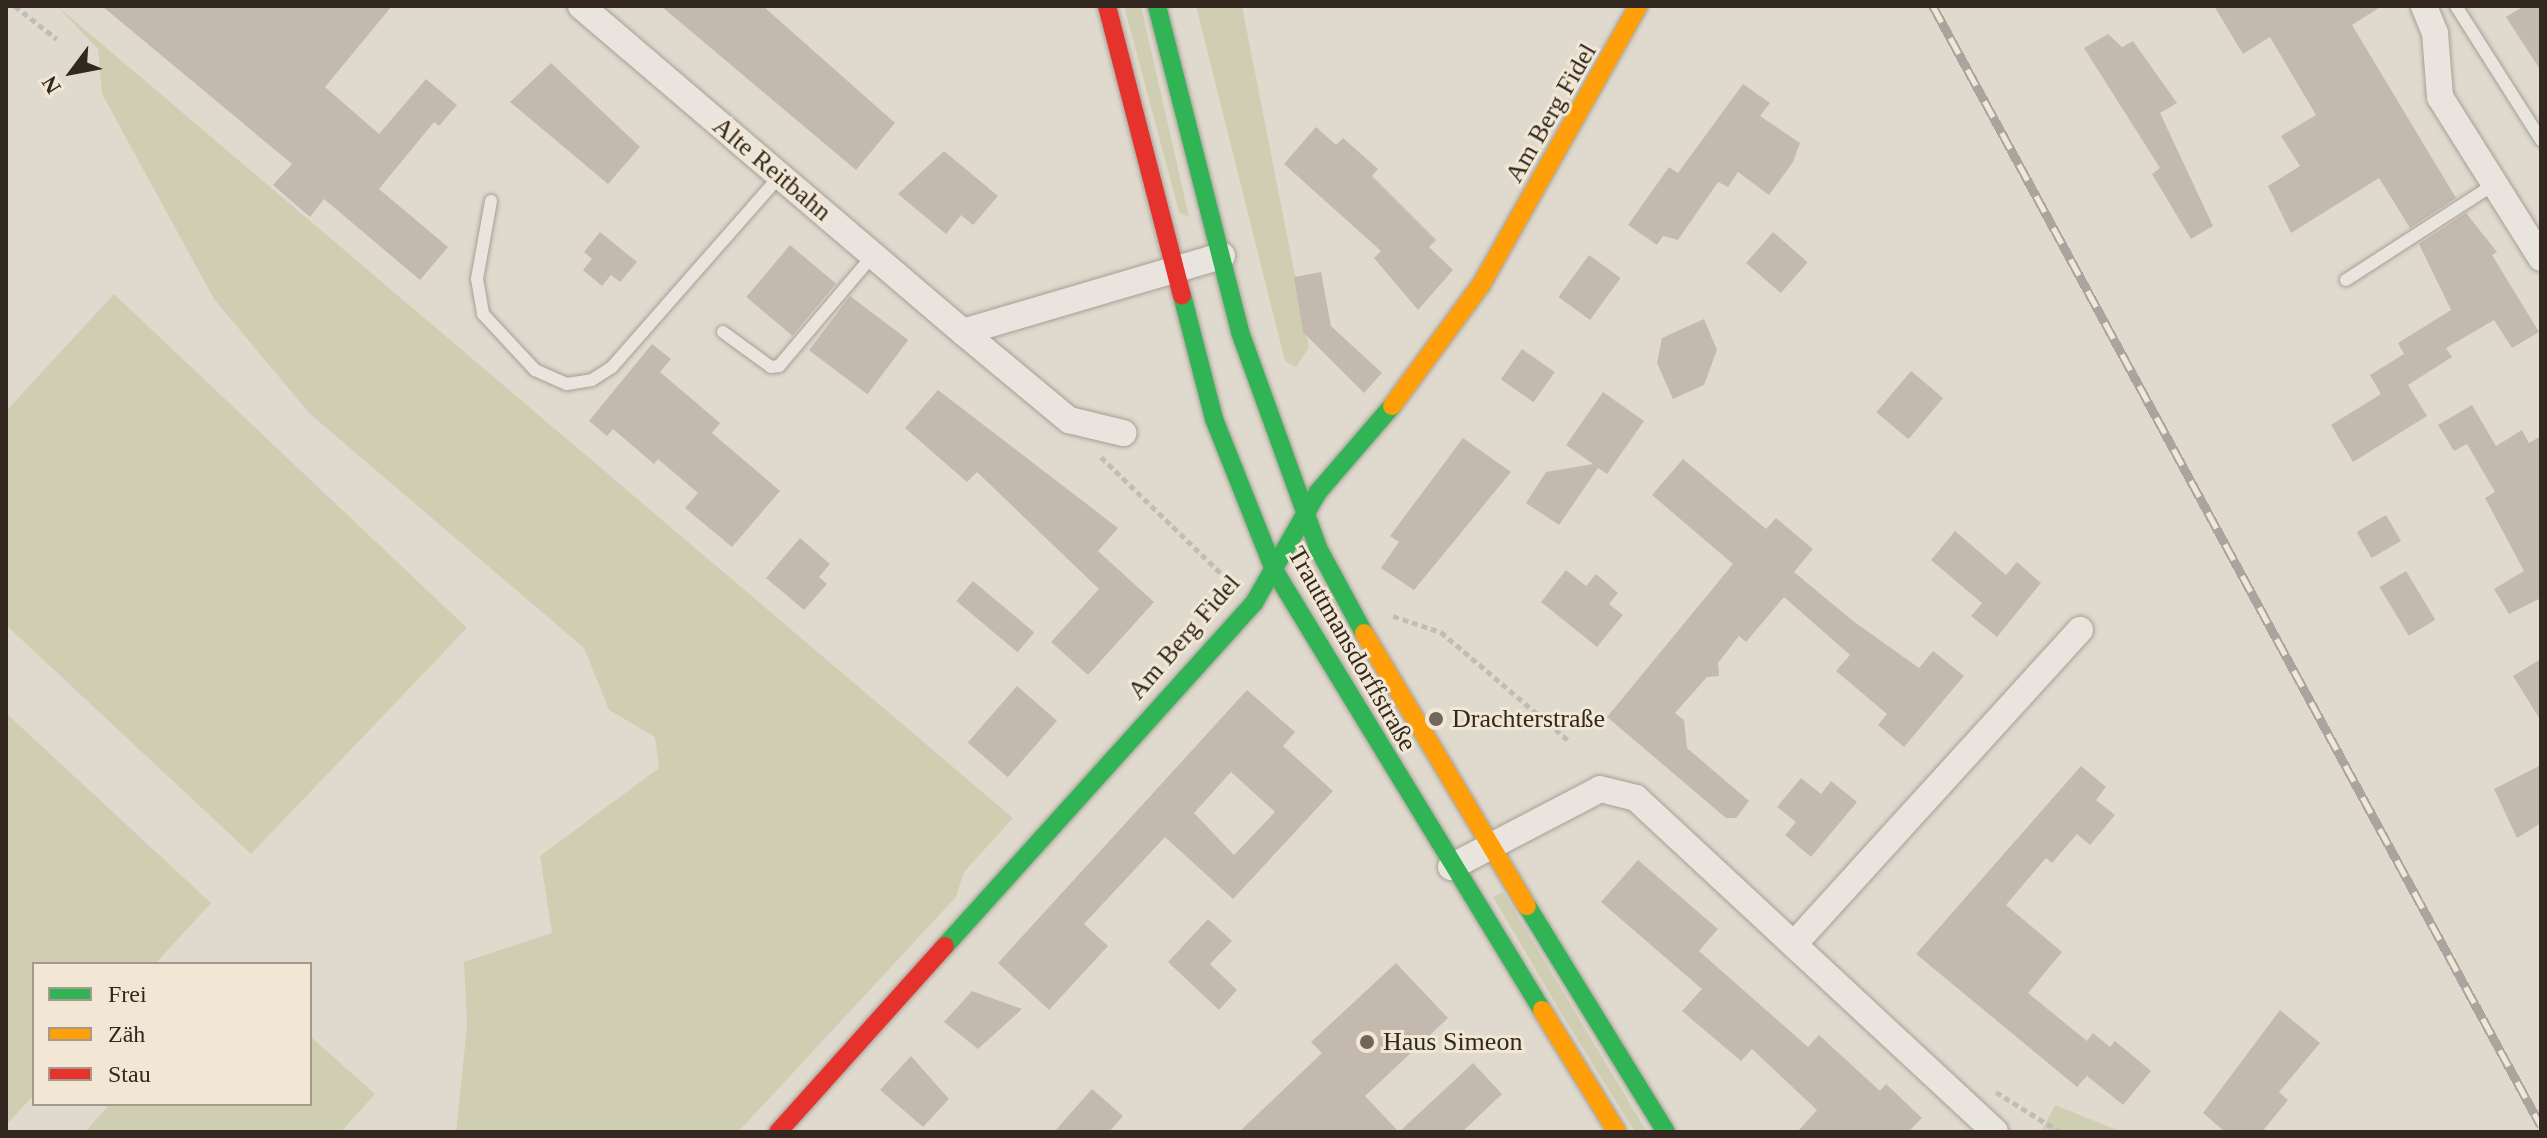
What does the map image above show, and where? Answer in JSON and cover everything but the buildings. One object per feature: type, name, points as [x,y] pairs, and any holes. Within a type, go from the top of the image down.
[{"type":"street","name":"Alte Reitbahn","points":[[581,6],[1069,420],[1123,433]]},
{"type":"street","name":"Trauttmansdorffstraße","points":[[1107,6],[1214,419],[1274,570],[1451,867],[1617,1132]]},
{"type":"street","name":"Trauttmansdorffstraße","points":[[1157,6],[1261,402],[1304,517],[1388,678],[1492,842],[1666,1132]]},
{"type":"street","name":"Am Berg Fidel","points":[[778,1132],[1254,603],[1304,517],[1481,285],[1638,6]]},
{"type":"street","points":[[2424,6],[2435,33],[2440,97],[2541,258]]},
{"type":"street","points":[[963,332],[1222,256]]},
{"type":"street","points":[[1796,942],[2080,630]]},
{"type":"street","points":[[1451,867],[1492,842],[1600,789],[1618,790],[1636,798],[1796,942],[1995,1132]]},
{"type":"lane","points":[[2456,6],[2540,137]]},
{"type":"lane","points":[[491,201],[477,279],[483,314],[502,343],[535,370],[567,384],[592,380],[612,367],[780,176]]},
{"type":"lane","points":[[2346,280],[2493,185]]},
{"type":"lane","points":[[723,332],[771,367],[779,366],[873,255]]},
{"type":"path","points":[[15,6],[57,39]]},
{"type":"path","points":[[1069,420],[1130,491],[1254,603]]},
{"type":"path","points":[[1379,606],[1441,632],[1569,741]]},
{"type":"shaded area","points":[[57,6],[1013,818],[964,872],[956,897],[738,1132],[456,1132],[467,1026],[464,962],[552,933],[540,856],[659,768],[655,737],[609,710],[584,648],[310,414],[214,299],[102,94],[98,49]]},
{"type":"shaded area","points":[[1124,6],[1141,6],[1189,217],[1179,212]]},
{"type":"shaded area","points":[[1196,6],[1242,6],[1309,347],[1296,367],[1285,361]]},
{"type":"shaded area","points":[[114,294],[467,628],[251,854],[6,625],[6,411]]},
{"type":"shaded area","points":[[6,713],[211,903],[157,962],[32,962],[32,1097],[6,1125]]},
{"type":"shaded area","points":[[1503,892],[1647,1132],[1635,1132],[1563,1016],[1493,897]]},
{"type":"shaded area","points":[[312,1038],[375,1094],[341,1132],[85,1132],[108,1106],[312,1106]]},
{"type":"shaded area","points":[[2055,1105],[2122,1132],[2041,1132]]},
{"type":"railway","points":[[1933,6],[2541,1126]]},
{"type":"traffic: fast","points":[[1157,6],[1240,332],[1318,548],[1364,633]]},
{"type":"traffic: fast","points":[[1182,295],[1214,419],[1274,570],[1542,1010]]},
{"type":"traffic: fast","points":[[945,946],[1254,603],[1318,492],[1392,406]]},
{"type":"traffic: fast","points":[[1527,906],[1666,1132]]},
{"type":"traffic: slow","points":[[1392,406],[1481,285],[1638,6]]},
{"type":"traffic: slow","points":[[1364,633],[1527,906]]},
{"type":"traffic: slow","points":[[1542,1010],[1617,1132]]},
{"type":"traffic: jam","points":[[1107,6],[1182,295]]},
{"type":"traffic: jam","points":[[778,1132],[945,946]]},
{"type":"place","name":"Drachterstraße","points":[[1436,719]]},
{"type":"place","name":"Haus Simeon","points":[[1367,1042]]}]
